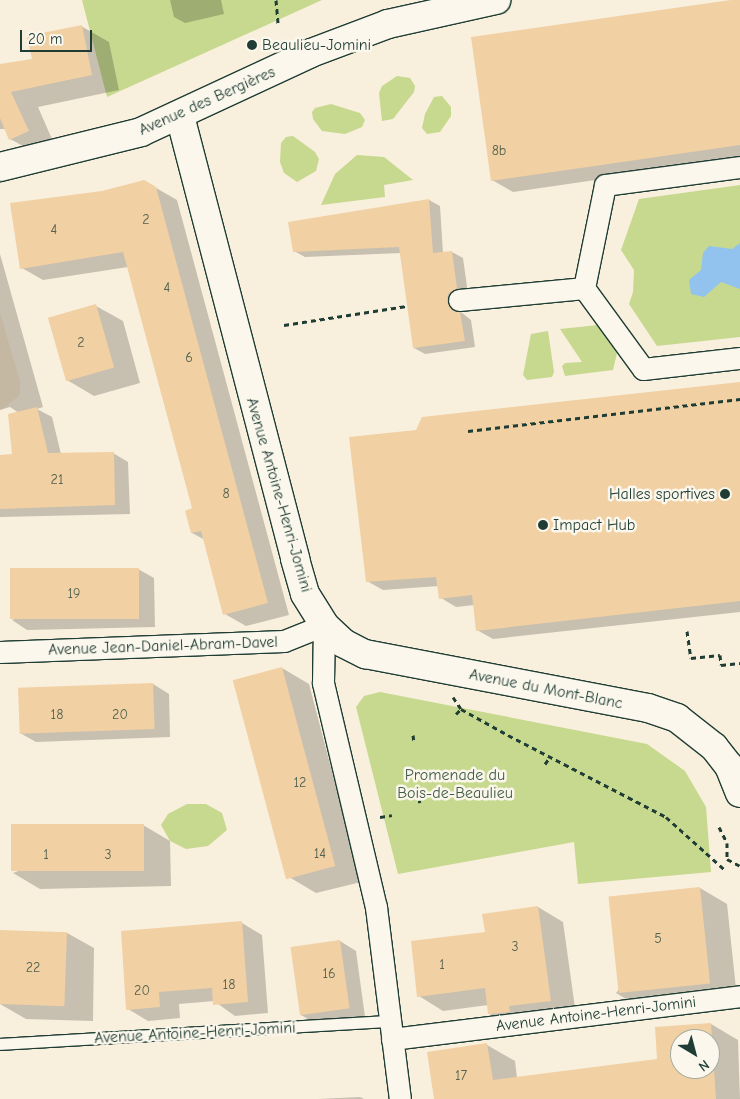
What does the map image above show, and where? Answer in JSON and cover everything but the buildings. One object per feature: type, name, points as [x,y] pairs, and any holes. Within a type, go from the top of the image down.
[{"type":"main road","name":"Avenue des Bergières","points":[[0,167],[98,145],[180,116],[311,53],[388,24],[496,0]]},
{"type":"main road","name":"Avenue Antoine-Henri-Jomini","points":[[180,116],[295,559],[305,594],[324,625]]},
{"type":"main road","name":"Avenue du Mont-Blanc","points":[[324,625],[343,643],[365,654],[648,708],[677,718],[714,747],[729,766],[740,793]]},
{"type":"street","points":[[740,168],[604,186],[584,288],[643,369],[740,358]]},
{"type":"street","points":[[459,300],[584,288]]},
{"type":"street","name":"Avenue Jean-Daniel-Abram-Davel","points":[[0,652],[284,641],[324,625]]},
{"type":"street","points":[[324,625],[322,684],[376,907],[400,1099]]},
{"type":"street","name":"Avenue Antoine-Henri-Jomini","points":[[391,1030],[740,996]]},
{"type":"lane","name":"Avenue Antoine-Henri-Jomini","points":[[0,1044],[391,1030]]},
{"type":"path","points":[[276,0],[278,24]]},
{"type":"path","points":[[284,325],[407,306]]},
{"type":"path","points":[[468,431],[740,399]]},
{"type":"path","points":[[687,630],[691,658],[720,655],[722,665],[740,663]]},
{"type":"path","points":[[453,697],[461,709],[666,817],[724,869]]},
{"type":"path","points":[[456,714],[461,709]]},
{"type":"path","points":[[413,735],[414,742]]},
{"type":"path","points":[[504,741],[508,735]]},
{"type":"path","points":[[545,764],[550,757]]},
{"type":"path","points":[[451,779],[460,776]]},
{"type":"path","points":[[417,792],[420,804]]},
{"type":"path","points":[[380,817],[392,814]]},
{"type":"path","points":[[720,827],[727,844],[727,859],[740,866]]},
{"type":"shaded area","points":[[0,313],[20,381],[20,395],[0,411]]},
{"type":"green space","points":[[82,0],[322,0],[107,97]]},
{"type":"green space","points":[[397,76],[410,78],[415,86],[414,92],[393,119],[382,121],[379,93],[382,86]]},
{"type":"green space","points":[[442,96],[451,107],[451,116],[440,132],[427,134],[422,128],[425,114],[434,97]]},
{"type":"green space","points":[[331,104],[360,113],[365,120],[362,127],[345,134],[322,131],[313,119],[312,112],[315,108]]},
{"type":"green space","points":[[293,136],[315,152],[319,159],[316,171],[297,182],[284,173],[280,162],[281,143],[286,137]]},
{"type":"green space","points":[[357,155],[384,157],[413,180],[384,185],[385,197],[321,205],[335,174]]},
{"type":"green space","points":[[740,185],[740,337],[657,346],[629,304],[633,292],[634,270],[621,250],[639,199]]},
{"type":"green space","points":[[598,325],[617,353],[613,370],[565,376],[562,366],[565,363],[582,362],[560,329]]},
{"type":"green space","points":[[548,331],[554,372],[552,377],[527,380],[523,375],[531,334]]},
{"type":"green space","name":"Promenade du Bois-de-Beaulieu","points":[[380,692],[647,744],[685,771],[706,807],[711,872],[578,884],[574,842],[398,874],[356,707],[364,696]]},
{"type":"green space","points":[[187,804],[206,804],[222,813],[227,830],[208,846],[186,849],[170,841],[161,825],[168,814]]},
{"type":"water","points":[[740,243],[740,289],[721,282],[704,297],[691,294],[689,280],[701,270],[703,253],[709,246],[732,249]]},
{"type":"place","name":"Beaulieu-Jomini","points":[[252,45]]},
{"type":"place","name":"Halles sportives","points":[[725,494]]},
{"type":"place","name":"Impact Hub","points":[[543,525]]}]
